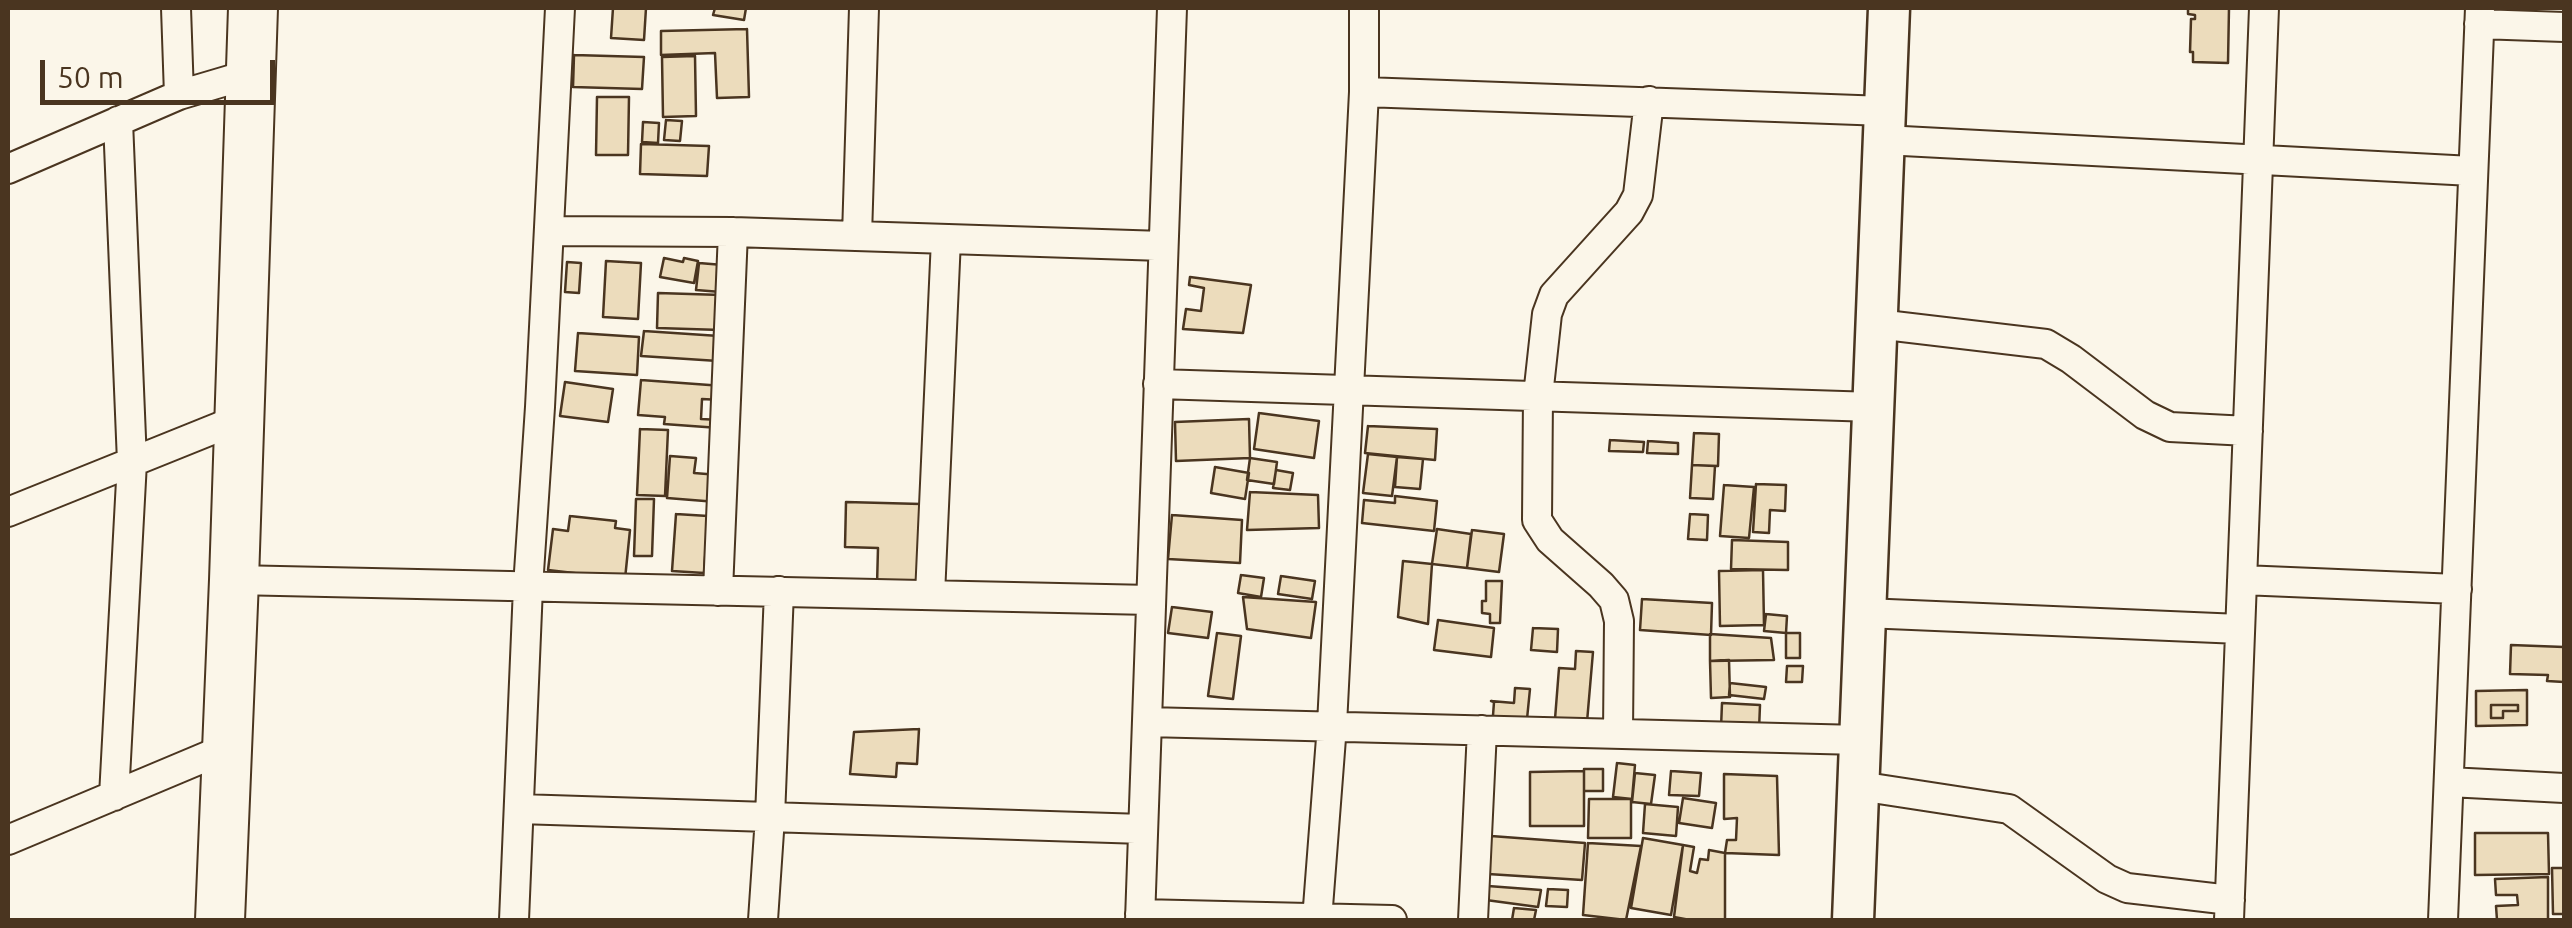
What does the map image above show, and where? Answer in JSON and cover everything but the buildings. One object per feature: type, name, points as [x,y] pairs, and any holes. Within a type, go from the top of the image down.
[{"type":"highway","points":[[220,920],[253,8]]},
{"type":"main road","points":[[1854,920],[1889,8]]},
{"type":"street","points":[[176,8],[179,95]]},
{"type":"street","points":[[514,920],[560,8]]},
{"type":"street","points":[[857,236],[864,8]]},
{"type":"street","points":[[1172,8],[1140,918],[1392,920]]},
{"type":"street","points":[[1318,920],[1349,390],[1364,92],[1364,8]]},
{"type":"street","points":[[1859,786],[2009,809],[2107,879],[2127,888],[2230,910],[2264,8]]},
{"type":"street","points":[[2444,920],[2479,16],[2564,27]]},
{"type":"street","points":[[8,169],[179,95],[250,74]]},
{"type":"street","points":[[1364,92],[1649,101],[2258,160],[2472,172]]},
{"type":"street","points":[[1618,734],[1619,621],[1614,600],[1550,540],[1537,520],[1538,396],[1554,295],[1629,212],[1638,196],[1649,101]]},
{"type":"street","points":[[114,796],[132,462],[118,121]]},
{"type":"street","points":[[549,231],[733,232],[1163,246]]},
{"type":"street","points":[[718,590],[733,232]]},
{"type":"street","points":[[930,595],[946,239]]},
{"type":"street","points":[[1877,324],[2046,344],[2144,416],[2170,427],[2248,431]]},
{"type":"street","points":[[1158,384],[1874,407]]},
{"type":"street","points":[[8,512],[239,419]]},
{"type":"street","points":[[234,580],[1151,600]]},
{"type":"street","points":[[2242,580],[2457,589]]},
{"type":"street","points":[[763,920],[779,591]]},
{"type":"street","points":[[1865,614],[2240,629]]},
{"type":"street","points":[[1147,722],[1860,740]]},
{"type":"street","points":[[1473,920],[1482,730]]},
{"type":"street","points":[[8,840],[227,748]]},
{"type":"street","points":[[2449,782],[2564,788]]},
{"type":"street","points":[[519,809],[1143,829]]}]
